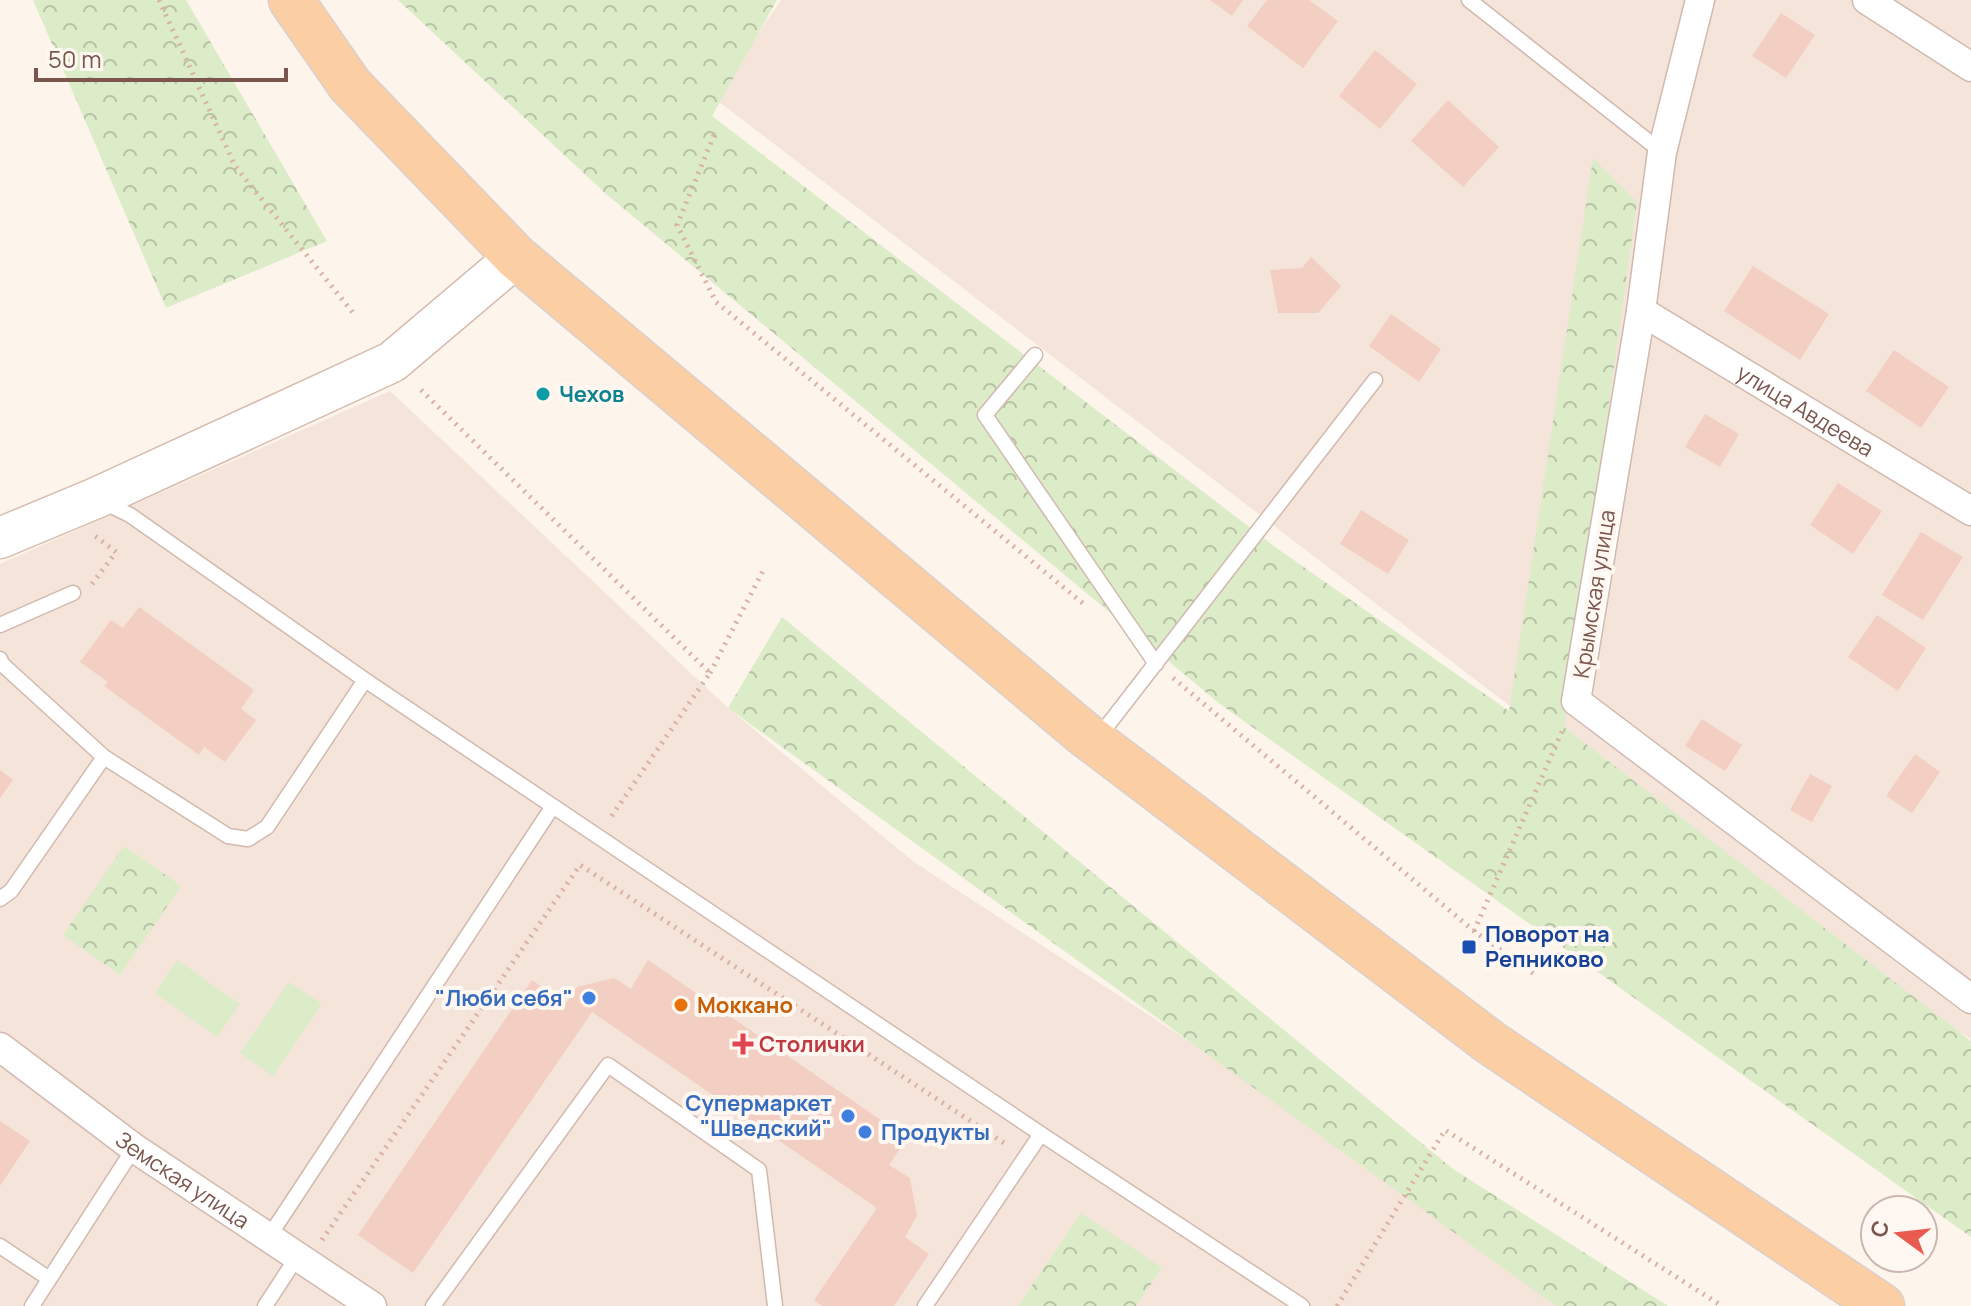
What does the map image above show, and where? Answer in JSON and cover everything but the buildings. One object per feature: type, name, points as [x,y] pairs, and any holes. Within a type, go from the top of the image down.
[{"type":"main road","points":[[291,0],[350,85],[516,257],[1095,742],[1491,1043],[1882,1306]]},
{"type":"street","name":"Крымская улица","points":[[1700,0],[1662,152],[1641,311],[1576,701],[1971,999]]},
{"type":"street","points":[[1867,0],[1971,67]]},
{"type":"street","points":[[0,538],[93,515],[392,362],[516,257]]},
{"type":"street","name":"улица Авдеева","points":[[1641,311],[1971,511]]},
{"type":"street","name":"Земская улица","points":[[0,1047],[134,1148],[268,1238],[308,1251],[372,1306]]},
{"type":"lane","points":[[1469,0],[1662,152]]},
{"type":"lane","points":[[1035,355],[985,415],[1156,664]]},
{"type":"lane","points":[[1095,742],[1375,380]]},
{"type":"lane","points":[[93,515],[130,515],[365,680],[1302,1306]]},
{"type":"lane","points":[[0,625],[73,593]]},
{"type":"lane","points":[[0,659],[104,757],[228,836],[248,839],[267,827],[365,680]]},
{"type":"lane","points":[[0,899],[11,891],[104,757]]},
{"type":"lane","points":[[268,1238],[553,806]]},
{"type":"lane","points":[[433,1306],[608,1065],[759,1170],[775,1306]]},
{"type":"lane","points":[[925,1306],[1041,1134]]},
{"type":"lane","points":[[32,1306],[134,1148]]},
{"type":"lane","points":[[0,1246],[48,1278]]},
{"type":"lane","points":[[265,1306],[308,1251]]},
{"type":"path","points":[[159,0],[235,166],[354,314]]},
{"type":"path","points":[[714,135],[677,225],[716,302],[1095,614]]},
{"type":"path","points":[[421,390],[710,673]]},
{"type":"path","points":[[73,593],[92,584],[116,552],[93,515]]},
{"type":"path","points":[[597,836],[710,673],[764,569]]},
{"type":"path","points":[[1156,664],[1474,931],[1534,974]]},
{"type":"path","points":[[1474,931],[1576,701]]},
{"type":"path","points":[[308,1251],[580,865],[1008,1145],[1000,1157]]},
{"type":"path","points":[[1337,1306],[1445,1130],[1722,1306]]},
{"type":"shaded area","points":[[781,0],[1971,0],[1971,1039],[1840,958],[714,98]]},
{"type":"shaded area","points":[[390,391],[728,708],[914,862],[1595,1306],[0,1306],[0,564]]},
{"type":"green space","points":[[33,0],[186,0],[327,241],[166,308]]},
{"type":"green space","points":[[398,0],[777,0],[712,116],[1278,549],[1509,711],[1593,158],[1637,202],[1564,727],[1971,1041],[1971,1237],[1939,1214],[1939,1194],[1910,1194],[1220,704],[606,194]]},
{"type":"green space","points":[[782,617],[1453,1169],[1668,1306],[1556,1306],[728,708]]},
{"type":"green space","points":[[124,846],[181,886],[120,975],[63,935]]},
{"type":"green space","points":[[177,960],[240,1004],[217,1037],[155,993]]},
{"type":"green space","points":[[289,982],[322,1004],[273,1076],[240,1053]]},
{"type":"green space","points":[[1081,1213],[1162,1268],[1136,1306],[1018,1306]]},
{"type":"place","name":"Чехов","points":[[543,394]]},
{"type":"place","name":"Поворот на Репниково","points":[[1469,947]]},
{"type":"place","name":"\"Люби себя\"","points":[[589,998]]},
{"type":"place","name":"Моккано","points":[[681,1005]]},
{"type":"place","name":"Столички","points":[[743,1044]]},
{"type":"place","name":"Супермаркет \"Шведский\"","points":[[848,1116]]},
{"type":"place","name":"Продукты","points":[[865,1132]]}]
